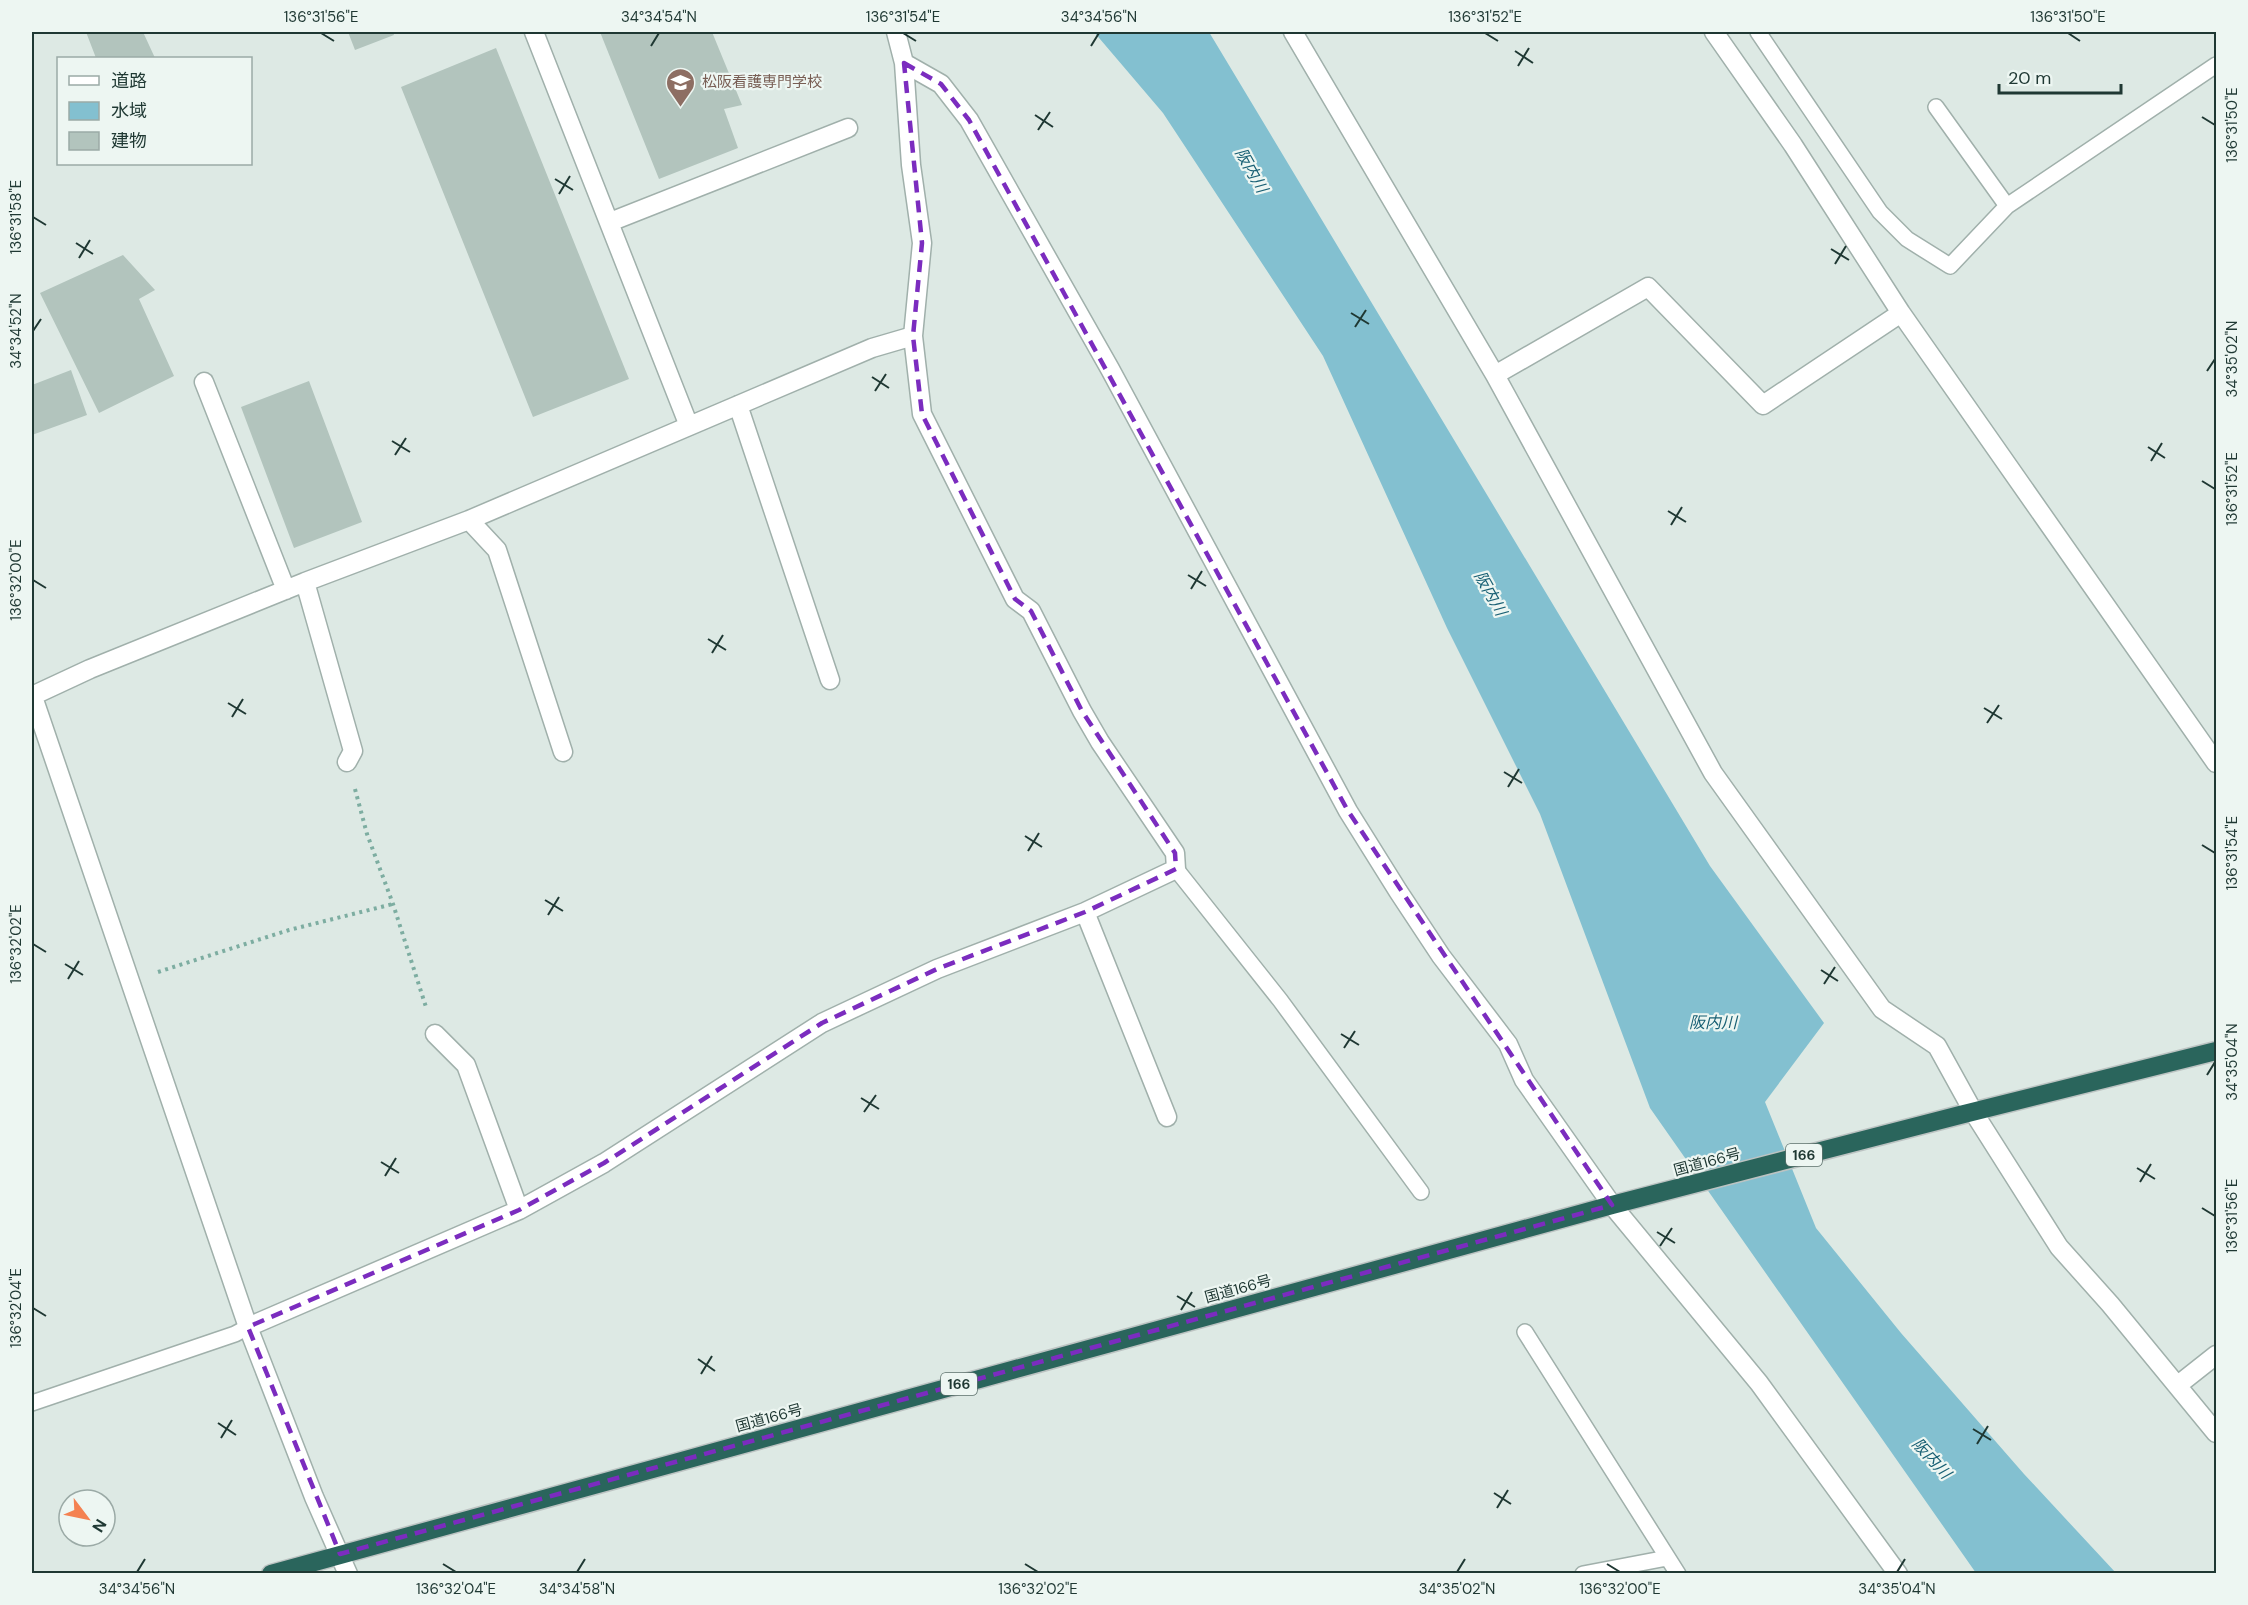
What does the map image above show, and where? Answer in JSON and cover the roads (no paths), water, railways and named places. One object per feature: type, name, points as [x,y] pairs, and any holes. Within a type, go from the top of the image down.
[{"type":"highway","name":"国道166号","points":[[271,1574],[1612,1205],[2217,1051]]},
{"type":"street","points":[[534,32],[689,426]]},
{"type":"street","points":[[248,1328],[519,1210],[604,1163],[822,1023],[937,969],[1085,912],[1176,869],[1175,853],[1100,742],[1031,611],[1015,599],[922,414],[913,336],[922,243],[911,165],[904,63],[896,32]]},
{"type":"street","points":[[1293,32],[1495,375],[1713,773],[1882,1010],[1937,1046],[1967,1114],[2059,1247],[2110,1304],[2217,1433]]},
{"type":"street","points":[[1714,32],[1793,145],[1901,313],[2217,762]]},
{"type":"street","points":[[904,63],[941,84],[969,120],[1110,369],[1348,811],[1441,956],[1508,1044],[1524,1080],[1612,1205],[1759,1383],[1898,1574]]},
{"type":"street","points":[[610,222],[848,128]]},
{"type":"street","points":[[1495,375],[1648,287],[1763,405],[1901,313]]},
{"type":"street","points":[[348,1574],[314,1497],[248,1328],[32,695],[90,669],[305,582],[468,520],[872,348],[913,336]]},
{"type":"street","points":[[204,382],[286,590]]},
{"type":"street","points":[[738,405],[830,680]]},
{"type":"street","points":[[468,520],[496,550],[563,752]]},
{"type":"street","points":[[305,582],[353,751],[347,762]]},
{"type":"street","points":[[1085,912],[1167,1117]]},
{"type":"street","points":[[435,1034],[466,1065],[519,1210]]},
{"type":"street","points":[[2178,1385],[2217,1356]]},
{"type":"lane","points":[[1758,32],[1880,212],[1907,239],[1950,266],[2007,206],[2217,66]]},
{"type":"lane","points":[[1936,107],[2007,206]]},
{"type":"lane","points":[[1176,869],[1280,1000],[1421,1192]]},
{"type":"lane","points":[[32,1403],[248,1328]]},
{"type":"lane","points":[[1525,1332],[1678,1574]]},
{"type":"lane","points":[[1583,1574],[1667,1558]]},
{"type":"water","name":"阪内川","points":[[1094,32],[1209,32],[1710,866],[1824,1023],[1765,1102],[1816,1228],[1901,1333],[2024,1474],[2116,1573],[1976,1573],[1650,1108],[1540,814],[1447,628],[1323,356],[1163,113]]},
{"type":"place","name":"松阪看護専門学校","points":[[681,108]]}]
